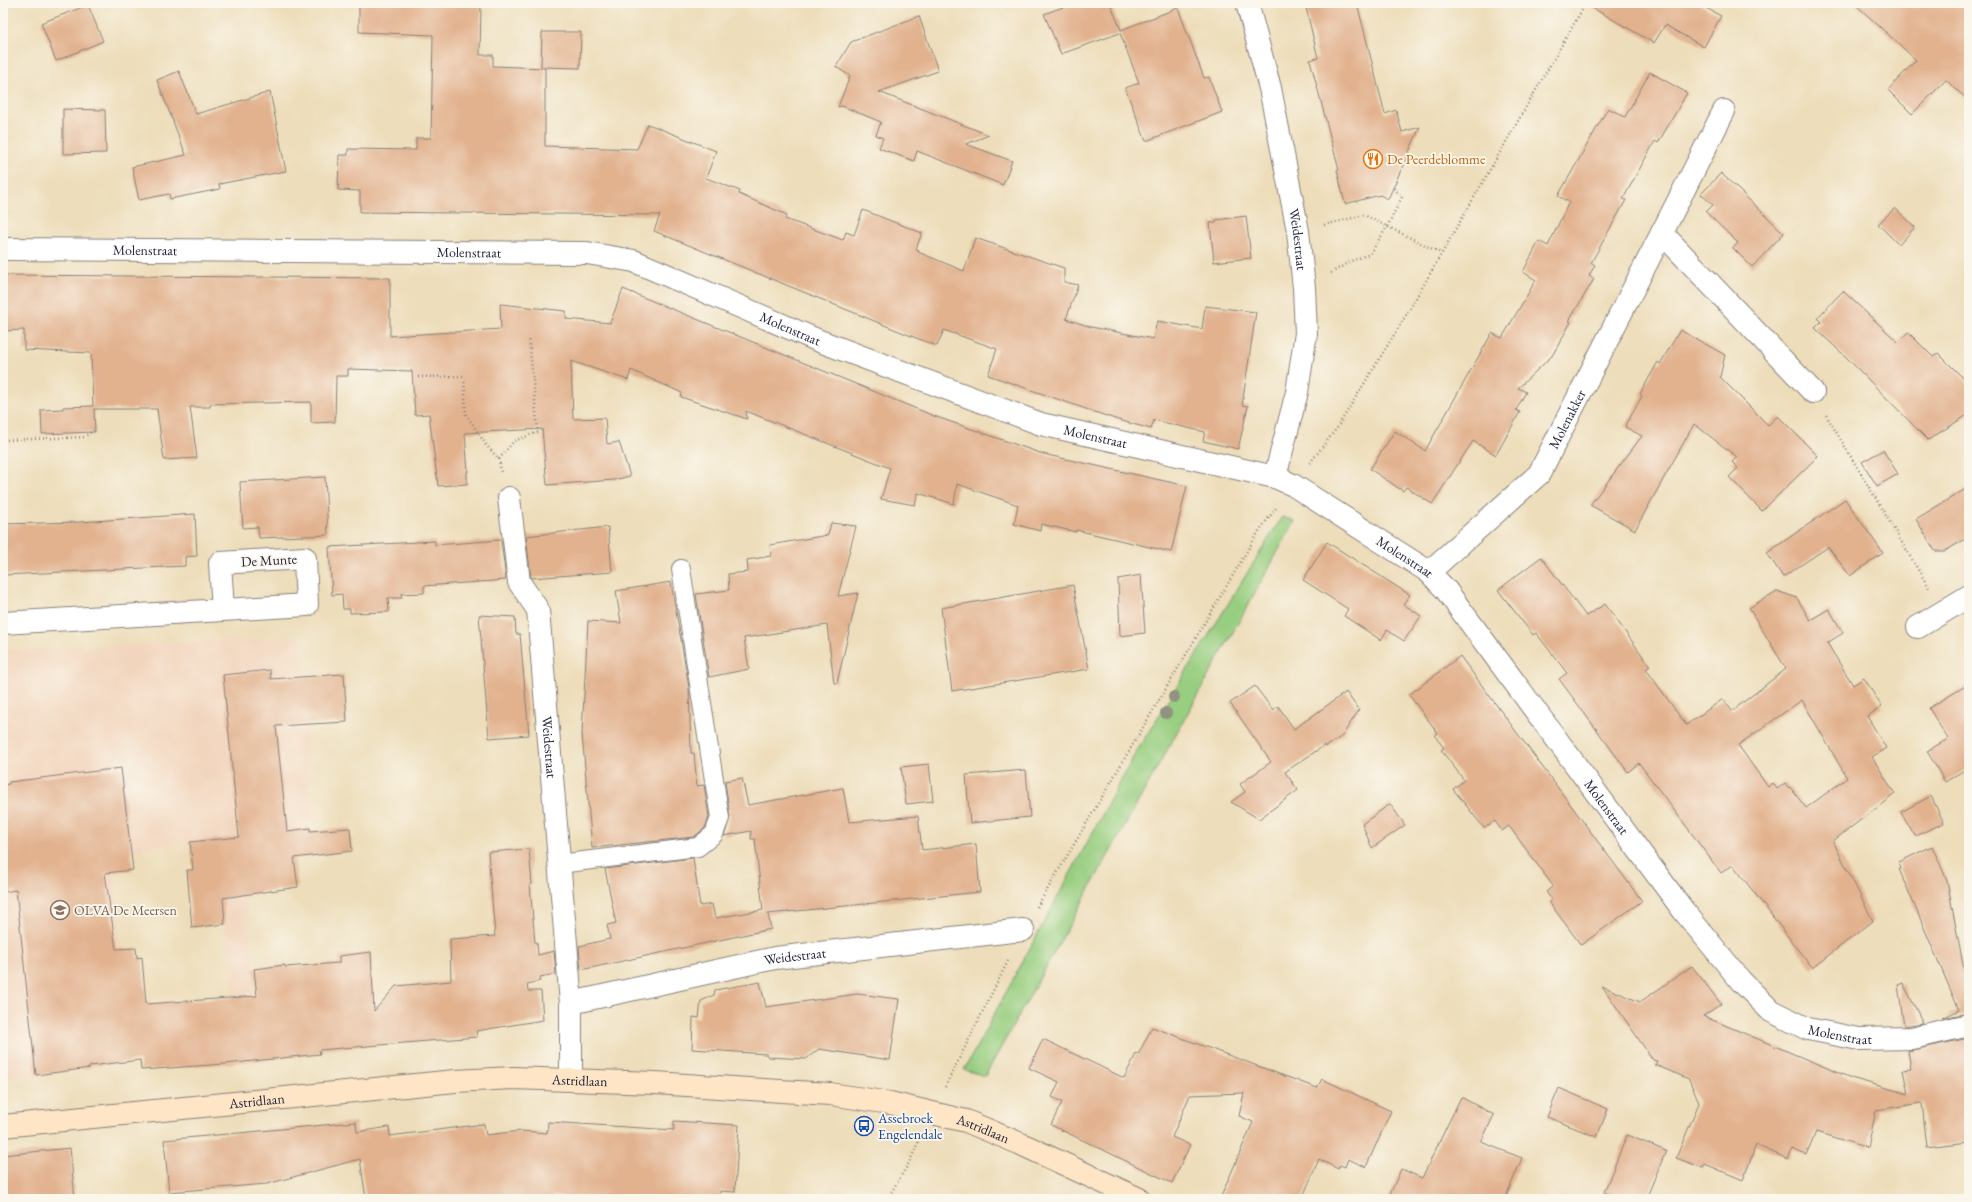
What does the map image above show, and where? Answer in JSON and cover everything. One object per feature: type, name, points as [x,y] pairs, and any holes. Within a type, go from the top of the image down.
[{"type":"main road","name":"Astridlaan","points":[[3,1126],[455,1081],[511,1078],[571,1079],[830,1094],[890,1103],[966,1121],[1014,1141],[1139,1199]]},
{"type":"street","name":"Weidestraat","points":[[1247,3],[1270,88],[1298,231],[1304,288],[1306,333],[1284,481]]},
{"type":"street","name":"Molenakker","points":[[1429,572],[1539,474],[1724,111]]},
{"type":"street","points":[[1662,232],[1813,392]]},
{"type":"street","name":"Molenstraat","points":[[3,249],[587,253],[618,258],[634,261],[817,340],[1041,424],[1284,481],[1429,572],[1446,590],[1683,910],[1740,981],[1772,1012],[1808,1029],[1859,1039],[1912,1038],[1969,1026]]},
{"type":"street","name":"Weidestraat","points":[[509,498],[519,582],[538,610],[571,1003],[571,1079]]},
{"type":"street","points":[[1918,628],[1969,596]]},
{"type":"street","points":[[3,623],[223,610]]},
{"type":"street","name":"Weidestraat","points":[[571,1003],[775,958],[1023,930]]},
{"type":"lane","points":[[559,864],[698,847],[714,834],[720,818],[681,569]]},
{"type":"path","points":[[887,1199],[909,1163],[932,1112],[1023,930],[1259,531],[1284,481],[1337,428],[1408,312],[1441,253],[1518,124],[1586,3]]},
{"type":"path","points":[[1304,288],[1351,261],[1370,254],[1387,227],[1402,197],[1393,187]]},
{"type":"path","points":[[1298,231],[1364,215],[1441,253]]},
{"type":"path","points":[[499,459],[514,441],[538,432],[529,339]]},
{"type":"path","points":[[418,377],[464,376],[466,414],[486,445],[499,459],[509,498]]},
{"type":"path","points":[[1813,392],[1923,577],[1941,613]]},
{"type":"path","points":[[3,440],[84,437],[95,429]]},
{"type":"shaded area","name":"OLVA De Meersen","points":[[284,638],[300,639],[312,828],[239,836],[264,1060],[240,1063],[216,839],[113,852],[124,1012],[131,1061],[3,1078],[3,651]]},
{"type":"green space","points":[[1282,517],[1295,521],[985,1076],[964,1070],[1135,754]]},
{"type":"building","points":[[359,3],[481,3],[480,55],[493,55],[493,66],[545,68],[545,146],[637,149],[648,124],[716,151],[706,178],[740,191],[739,194],[787,215],[785,219],[843,240],[846,232],[854,235],[863,210],[922,233],[916,249],[919,250],[918,252],[964,271],[975,238],[1064,268],[1064,282],[1078,285],[1066,319],[1091,327],[1153,339],[1157,321],[1202,329],[1205,306],[1256,312],[1242,405],[1248,406],[1238,449],[1203,441],[1205,432],[1154,420],[1151,429],[1115,419],[988,375],[997,349],[944,330],[937,346],[916,338],[654,231],[660,215],[360,212],[360,191],[338,190],[339,155],[348,155],[348,149],[416,150],[416,138],[431,138],[433,35],[359,32]]},
{"type":"building","points":[[1074,3],[1110,3],[1121,30],[1178,8],[1204,78],[1209,77],[1222,112],[1146,141],[1125,88],[1139,83],[1120,33],[1061,54],[1044,14]]},
{"type":"building","points":[[1305,3],[1357,3],[1385,114],[1396,110],[1402,132],[1420,127],[1388,199],[1380,195],[1345,204],[1337,170],[1339,170],[1310,60],[1318,58]]},
{"type":"building","points":[[1584,3],[1697,3],[1721,16],[1704,47],[1665,25],[1654,43]]},
{"type":"building","points":[[1854,3],[1962,3],[1969,10],[1969,101],[1946,80],[1912,114],[1888,90],[1916,60]]},
{"type":"building","points":[[88,5],[103,41],[56,61],[41,23]]},
{"type":"building","points":[[919,16],[938,71],[879,92],[989,135],[966,144],[1012,161],[1003,185],[917,151],[914,161],[879,148],[883,138],[876,135],[881,122],[842,106],[838,107],[850,76],[836,67],[851,42]]},
{"type":"building","points":[[542,32],[581,32],[580,68],[541,67]]},
{"type":"building","points":[[179,71],[196,114],[270,92],[286,171],[219,184],[220,189],[170,199],[169,194],[139,200],[132,167],[186,155],[157,80]]},
{"type":"building","points":[[1650,72],[1687,93],[1658,143],[1655,141],[1623,199],[1626,200],[1591,263],[1595,265],[1589,276],[1594,279],[1569,321],[1571,322],[1552,356],[1518,388],[1526,392],[1516,410],[1520,412],[1496,455],[1473,441],[1432,504],[1406,487],[1403,491],[1370,469],[1395,431],[1425,451],[1492,333],[1502,338],[1536,280],[1523,272],[1539,241],[1548,246],[1569,202],[1558,196],[1608,108],[1625,117]]},
{"type":"building","points":[[63,109],[105,110],[106,153],[63,154]]},
{"type":"building","points":[[1721,173],[1784,233],[1752,267],[1733,248],[1738,243],[1706,212],[1713,205],[1701,194]]},
{"type":"building","points":[[1895,208],[1915,227],[1899,245],[1878,224]]},
{"type":"building","points":[[1246,216],[1251,258],[1214,262],[1210,223],[1216,223],[1216,220]]},
{"type":"building","points":[[3,275],[390,278],[390,336],[501,329],[500,304],[566,311],[566,319],[610,323],[623,289],[934,416],[1043,454],[1187,486],[1171,552],[1076,530],[1076,532],[1041,524],[1040,531],[1014,524],[1018,505],[957,484],[954,504],[918,493],[915,505],[881,499],[890,468],[746,411],[747,419],[681,397],[682,393],[631,370],[628,380],[571,361],[573,419],[605,418],[607,444],[619,442],[630,476],[614,480],[547,485],[542,429],[465,433],[468,472],[467,484],[438,486],[429,414],[415,415],[412,371],[348,369],[348,376],[336,376],[335,422],[311,423],[311,402],[210,404],[210,407],[190,407],[197,458],[164,460],[157,409],[94,409],[95,432],[42,434],[41,410],[63,409],[63,407],[93,406],[91,353],[24,350],[24,330],[3,331]]},
{"type":"building","points":[[1843,291],[1898,342],[1908,332],[1933,357],[1938,353],[1969,384],[1969,414],[1928,440],[1845,356],[1815,328],[1821,322],[1817,318]]},
{"type":"building","points":[[1680,330],[1725,355],[1720,377],[1768,425],[1778,416],[1818,456],[1762,511],[1729,477],[1738,468],[1732,462],[1737,457],[1694,424],[1635,530],[1590,505],[1642,436],[1625,427],[1642,396],[1640,394],[1650,376],[1658,362],[1660,364]]},
{"type":"building","points":[[1883,450],[1898,474],[1877,486],[1862,462]]},
{"type":"building","points":[[325,477],[328,535],[259,538],[258,527],[243,528],[240,482]]},
{"type":"building","points":[[1969,487],[1969,537],[1945,551],[1935,551],[1916,519]]},
{"type":"building","points":[[1845,499],[1883,553],[1850,576],[1828,547],[1783,577],[1767,553]]},
{"type":"building","points":[[195,514],[197,556],[185,557],[185,566],[3,575],[3,524],[80,522]]},
{"type":"building","points":[[831,523],[856,526],[838,596],[858,593],[837,683],[834,683],[827,625],[744,638],[749,669],[709,677],[696,594],[729,590],[728,574],[748,572],[747,560],[771,556],[770,545],[828,535]]},
{"type":"building","points":[[608,527],[612,572],[531,578],[526,536]]},
{"type":"building","points":[[501,540],[506,580],[424,586],[424,593],[401,594],[402,598],[388,598],[389,612],[350,613],[350,609],[343,609],[342,594],[332,595],[329,547],[435,541],[435,545]]},
{"type":"building","points":[[1327,542],[1410,595],[1403,604],[1421,616],[1404,641],[1387,630],[1381,640],[1344,616],[1348,609],[1303,580]]},
{"type":"building","points":[[1541,557],[1586,616],[1605,604],[1650,666],[1646,669],[1686,725],[1723,699],[1732,711],[1786,669],[1749,608],[1777,591],[1797,598],[1810,620],[1829,609],[1843,633],[1827,643],[1853,685],[1864,678],[1882,707],[1867,716],[1886,748],[1872,757],[1895,794],[1833,841],[1873,921],[1812,968],[1733,865],[1721,873],[1639,763],[1628,772],[1559,679],[1567,673],[1536,633],[1533,635],[1498,590]],"holes":[[[1802,700],[1847,778],[1806,808],[1790,787],[1789,788],[1785,783],[1777,789],[1773,783],[1768,787],[1738,745]]]},
{"type":"building","points":[[1141,575],[1145,633],[1120,636],[1118,579]]},
{"type":"building","points":[[671,582],[689,687],[691,753],[694,753],[697,786],[704,785],[709,817],[705,828],[694,837],[592,848],[582,733],[588,621],[621,623],[616,591]]},
{"type":"building","points":[[1073,585],[1089,669],[952,691],[941,608]]},
{"type":"building","points":[[479,615],[515,617],[516,634],[520,634],[529,735],[489,738]]},
{"type":"building","points":[[1460,656],[1642,901],[1581,945],[1549,902],[1552,900],[1546,892],[1553,886],[1509,826],[1502,831],[1495,821],[1484,828],[1453,789],[1464,780],[1441,750],[1444,748],[1434,735],[1438,733],[1409,695]]},
{"type":"building","points":[[270,670],[271,679],[344,674],[347,722],[276,726],[287,831],[310,828],[310,831],[350,828],[352,851],[294,858],[298,887],[223,898],[225,924],[192,928],[187,870],[193,870],[190,842],[239,837],[223,675]]},
{"type":"building","points":[[1969,684],[1969,775],[1966,769],[1945,782],[1927,751],[1948,739],[1929,708]]},
{"type":"building","points":[[1255,686],[1273,710],[1278,706],[1294,729],[1346,692],[1359,710],[1342,736],[1326,747],[1325,745],[1285,772],[1298,790],[1259,819],[1231,802],[1245,792],[1240,784],[1271,762],[1230,703]]},
{"type":"building","points":[[929,764],[933,801],[906,804],[901,767]]},
{"type":"building","points":[[121,768],[133,870],[105,873],[116,949],[136,948],[137,958],[142,957],[146,1004],[257,996],[254,969],[285,965],[285,967],[339,963],[339,956],[371,952],[374,1011],[396,986],[451,981],[450,939],[495,936],[488,852],[529,849],[532,884],[530,884],[535,943],[537,943],[538,955],[554,951],[556,974],[540,977],[540,981],[527,984],[528,991],[541,991],[543,1020],[476,1031],[477,1037],[319,1050],[320,1054],[225,1064],[141,1070],[140,1060],[36,1075],[16,890],[3,892],[3,785],[9,784],[9,782]]},
{"type":"building","points":[[1026,770],[1030,817],[970,823],[966,775]]},
{"type":"building","points":[[742,778],[748,805],[843,788],[849,822],[918,816],[922,850],[976,844],[980,892],[768,914],[771,929],[581,970],[579,946],[610,939],[607,925],[616,923],[605,869],[693,858],[700,906],[712,904],[715,918],[763,910],[755,839],[751,839],[751,831],[724,836],[730,817],[725,781]]},
{"type":"building","points":[[1931,796],[1944,823],[1915,836],[1901,812]]},
{"type":"building","points":[[1390,804],[1405,825],[1372,848],[1362,824]]},
{"type":"building","points":[[1932,846],[1947,880],[1969,997],[1969,1013],[1942,1018],[1959,1010],[1899,869],[1901,869],[1899,862]]},
{"type":"building","points":[[1692,966],[1721,1004],[1703,1016],[1851,1078],[1908,1094],[1903,1070],[1911,1069],[1908,1051],[1969,1038],[1969,1142],[1927,1147],[1922,1103],[1876,1110],[1868,1148],[1816,1132],[1806,1155],[1792,1149],[1788,1159],[1756,1145],[1743,1180],[1705,1164],[1703,1168],[1676,1158],[1699,1103],[1689,1079],[1655,1065],[1657,1061],[1653,1060],[1602,986],[1640,1002]]},
{"type":"building","points":[[760,982],[766,1007],[857,994],[899,999],[890,1060],[819,1049],[806,1059],[768,1057],[766,1054],[692,1049],[693,1017],[699,1018],[701,1001],[714,995],[715,990]]},
{"type":"building","points":[[1903,983],[1923,1023],[1904,1026],[1898,985]]},
{"type":"building","points":[[1152,1027],[1317,1088],[1322,1079],[1391,1111],[1366,1167],[1348,1159],[1345,1167],[1340,1165],[1338,1169],[1319,1159],[1302,1199],[1220,1199],[1253,1122],[1239,1116],[1244,1093],[1190,1095],[1172,1137],[1190,1145],[1172,1183],[1051,1125],[1062,1102],[1052,1097],[1059,1082],[1029,1068],[1043,1039],[1124,1078],[1136,1054],[1138,1055]]},
{"type":"building","points":[[1559,1088],[1608,1109],[1597,1137],[1547,1117]]},
{"type":"building","points":[[1461,1097],[1494,1115],[1481,1142],[1522,1158],[1505,1199],[1388,1199],[1401,1169],[1422,1178]]},
{"type":"building","points":[[674,1121],[739,1125],[735,1192],[720,1191],[720,1199],[599,1199],[553,1196],[553,1199],[366,1199],[360,1159],[267,1184],[169,1192],[164,1140],[356,1122],[357,1132],[389,1127],[390,1136],[484,1124],[486,1135],[521,1131],[547,1133],[548,1122],[674,1130]]},
{"type":"building","points":[[1627,1135],[1666,1151],[1646,1199],[1623,1199],[1604,1192]]},
{"type":"building","points":[[70,1148],[75,1199],[3,1199],[3,1155]]},
{"type":"place","name":"De Peerdeblomme","points":[[1373,159]]},
{"type":"place","name":"OLVA De Meersen","points":[[60,910]]},
{"type":"place","name":"Assebroek Engelendale","points":[[864,1126]]}]
